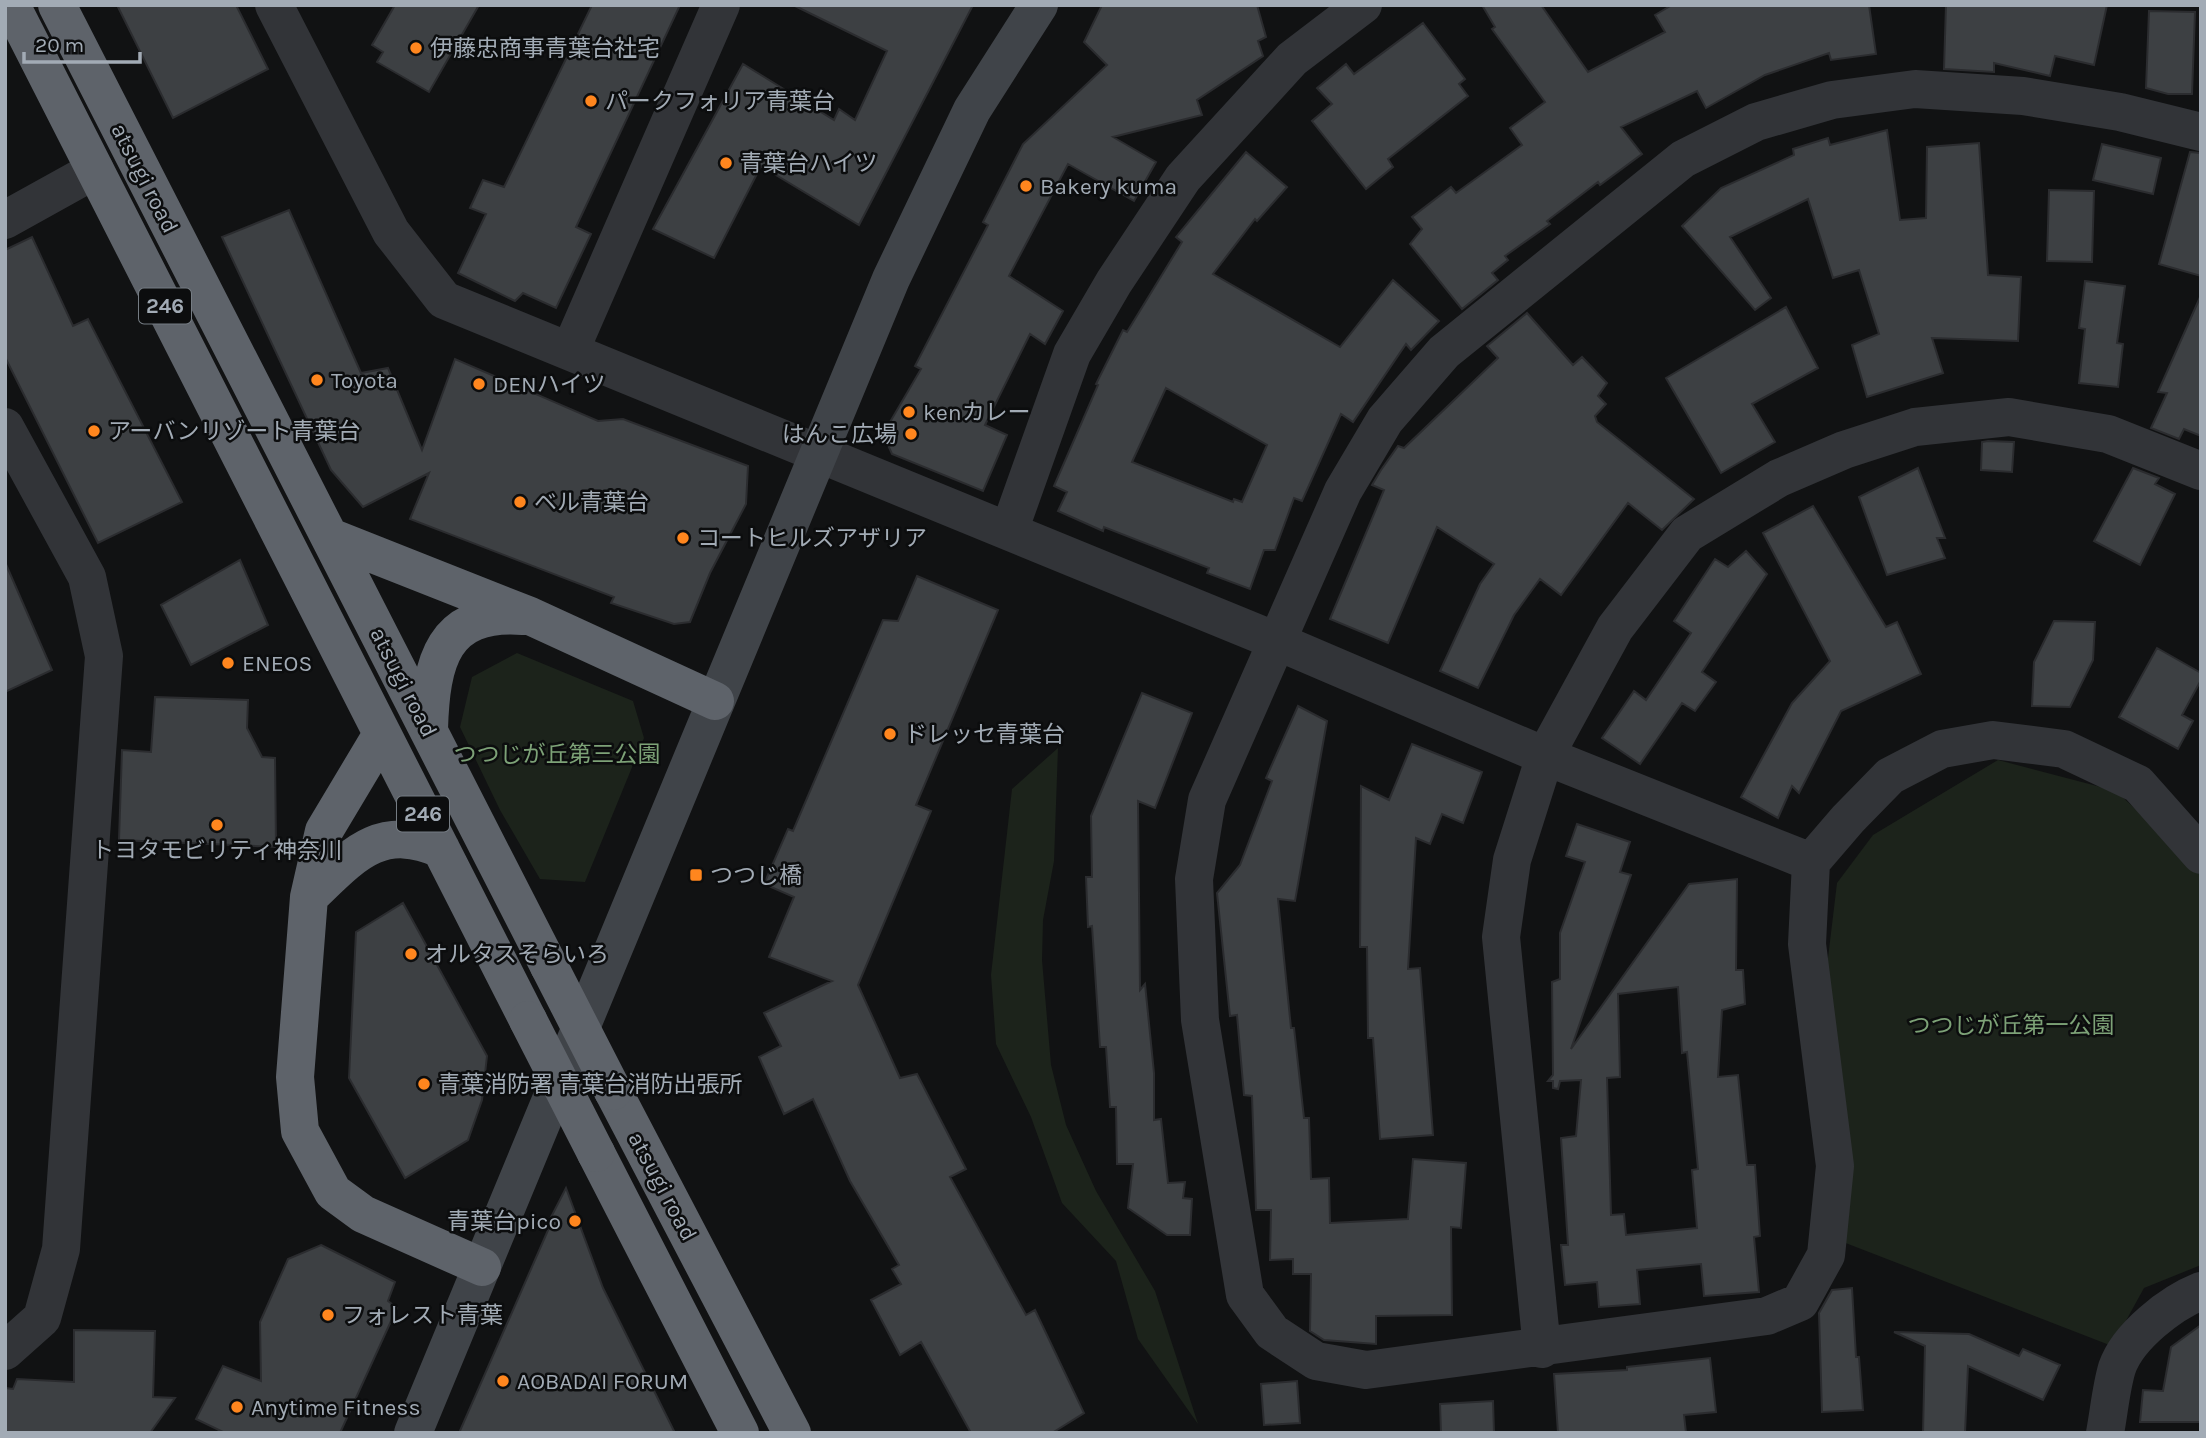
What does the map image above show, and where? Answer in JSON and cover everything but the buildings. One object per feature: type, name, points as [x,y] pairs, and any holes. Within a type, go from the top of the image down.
[{"type":"highway","name":"atsugi road","points":[[10,5],[740,1433]]},
{"type":"highway","name":"atsugi road","points":[[57,5],[613,1091],[792,1433]]},
{"type":"highway","points":[[330,537],[530,616],[715,701]]},
{"type":"highway","points":[[429,731],[430,684],[445,643],[472,624],[499,614],[530,616]]},
{"type":"highway","points":[[382,733],[324,831],[309,897],[295,1077],[300,1131],[332,1192],[363,1214],[482,1267]]},
{"type":"highway","points":[[309,897],[347,860],[375,842],[400,837],[421,840],[441,849]]},
{"type":"street","points":[[274,5],[391,232],[444,300],[1276,641],[1545,756],[1811,862]]},
{"type":"street","points":[[570,351],[722,5]]},
{"type":"street","points":[[413,1433],[891,279],[972,110],[1039,5]]},
{"type":"street","points":[[1009,531],[1072,354],[1114,282],[1183,178],[1292,59],[1321,18],[1363,5]]},
{"type":"street","points":[[2201,132],[2120,112],[2023,96],[1915,89],[1832,100],[1756,122],[1683,159],[1444,352],[1385,419],[1343,491],[1207,800],[1194,879],[1200,1020],[1245,1295],[1272,1332],[1315,1361],[1366,1370],[1542,1349],[1767,1317],[1800,1302],[1826,1255],[1835,1166],[1807,944],[1811,862],[1890,776],[1942,750],[1993,740],[2064,749],[2138,784],[2201,855]]},
{"type":"street","points":[[5,220],[95,170]]},
{"type":"street","points":[[1542,1349],[1501,937],[1512,860],[1545,756],[1615,628],[1687,534],[1789,473],[1844,450],[1915,427],[2009,416],[2108,434],[2201,471]]},
{"type":"street","points":[[5,427],[87,577],[104,656],[61,1249],[42,1318],[5,1351]]},
{"type":"street","points":[[2105,1433],[2118,1366],[2143,1330],[2180,1299],[2201,1292]]},
{"type":"green space","name":"つつじが丘第三公園","points":[[517,653],[633,701],[644,738],[585,882],[540,879],[500,810],[460,727],[472,677]]},
{"type":"green space","points":[[1058,748],[1054,861],[1043,920],[1042,960],[1051,1065],[1066,1125],[1096,1191],[1155,1291],[1198,1424],[1138,1339],[1116,1261],[1062,1203],[1031,1117],[996,1044],[991,975],[1012,789]]},
{"type":"green space","name":"つつじが丘第一公園","points":[[1998,760],[2116,791],[2201,870],[2201,1265],[2144,1288],[2112,1346],[1843,1242],[1819,1033],[1837,883],[1873,835]]},
{"type":"place","name":"伊藤忠商事青葉台社宅","points":[[416,48]]},
{"type":"place","name":"パークフォリア青葉台","points":[[591,101]]},
{"type":"place","name":"青葉台ハイツ","points":[[726,163]]},
{"type":"place","name":"Bakery kuma","points":[[1026,186]]},
{"type":"place","name":"Toyota","points":[[317,380]]},
{"type":"place","name":"DENハイツ","points":[[479,384]]},
{"type":"place","name":"kenカレー","points":[[909,412]]},
{"type":"place","name":"アーバンリゾート青葉台","points":[[94,431]]},
{"type":"place","name":"はんこ広場","points":[[911,434]]},
{"type":"place","name":"ベル青葉台","points":[[520,502]]},
{"type":"place","name":"コートヒルズアザリア","points":[[683,538]]},
{"type":"place","name":"ENEOS","points":[[228,663]]},
{"type":"place","name":"ドレッセ青葉台","points":[[890,734]]},
{"type":"place","name":"トヨタモビリティ神奈川","points":[[217,825]]},
{"type":"place","name":"つつじ橋","points":[[696,875]]},
{"type":"place","name":"オルタスそらいろ","points":[[411,954]]},
{"type":"place","name":"青葉消防署 青葉台消防出張所","points":[[424,1084]]},
{"type":"place","name":"青葉台pico","points":[[575,1221]]},
{"type":"place","name":"フォレスト青葉","points":[[328,1315]]},
{"type":"place","name":"AOBADAI FORUM","points":[[503,1381]]},
{"type":"place","name":"Anytime Fitness","points":[[237,1407]]}]
